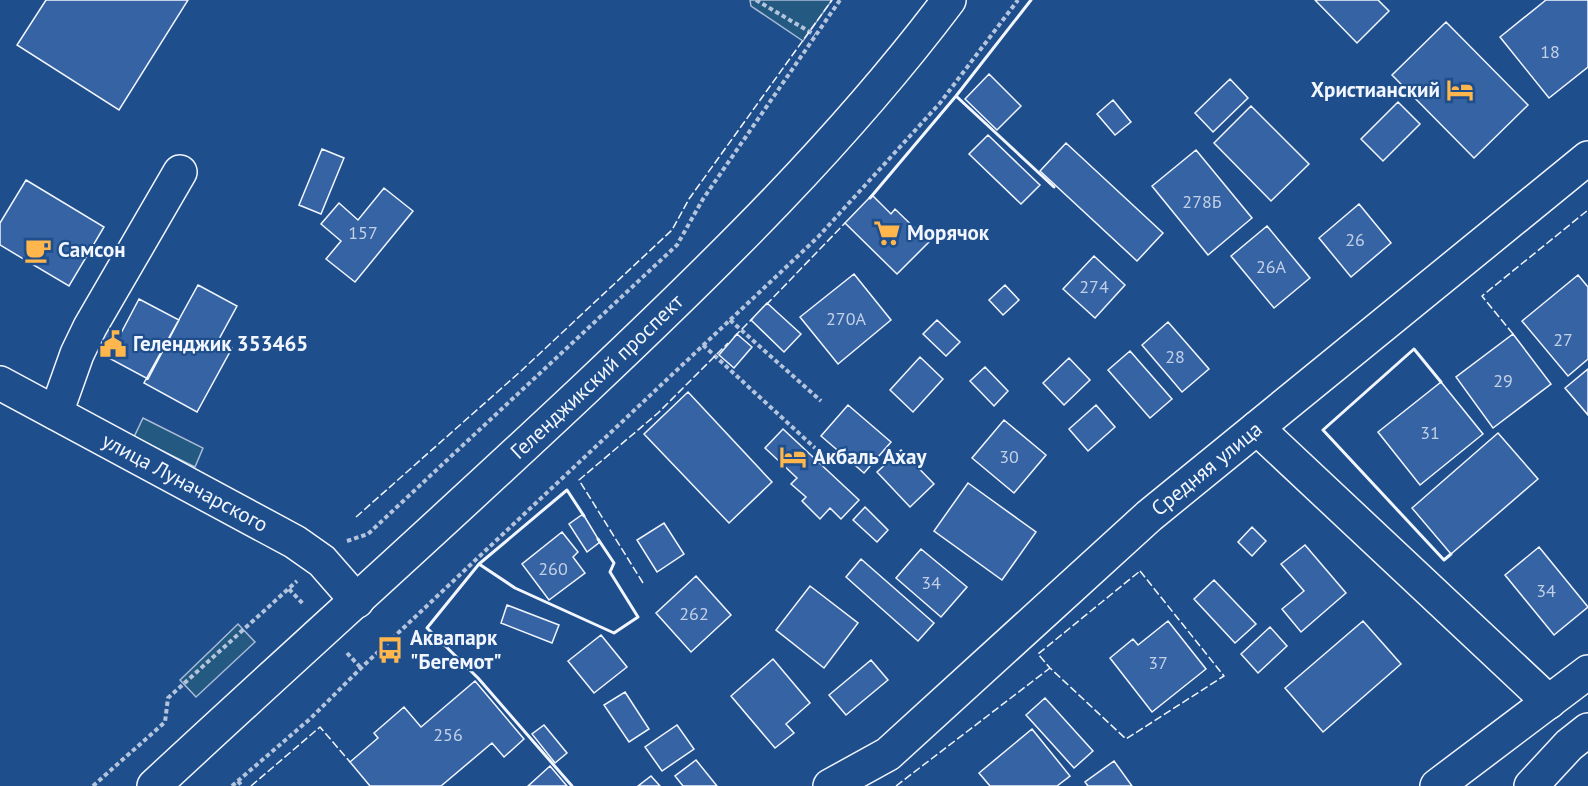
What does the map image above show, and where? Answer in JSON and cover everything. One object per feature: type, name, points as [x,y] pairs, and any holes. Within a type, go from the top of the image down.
[{"type":"street","name":"Геленджикский проспект","points":[[154,786],[357,601],[671,307],[762,218],[870,99],[950,0]]},
{"type":"street","name":"Средняя улица","points":[[830,786],[888,754],[1149,516],[1588,158]]},
{"type":"street","points":[[56,413],[77,354],[90,327],[180,172]]},
{"type":"street","name":"улица Луначарского","points":[[0,383],[295,542],[322,561],[357,601]]},
{"type":"street","points":[[1257,428],[1549,702]]},
{"type":"street","points":[[1437,786],[1588,672]]},
{"type":"street","points":[[1531,786],[1569,745],[1588,730]]},
{"type":"path","points":[[756,0],[815,35]]},
{"type":"path","points":[[93,786],[165,722],[168,698],[322,561],[339,543],[368,534],[677,244],[703,199],[840,0]]},
{"type":"path","points":[[232,786],[311,718],[378,651],[818,237],[940,103],[1018,0]]},
{"type":"path","points":[[730,320],[821,401]]},
{"type":"path","points":[[703,345],[815,448]]},
{"type":"path","points":[[238,781],[242,786]]},
{"type":"shaded area","points":[[750,0],[832,0],[803,41],[751,6]]},
{"type":"shaded area","points":[[143,418],[203,448],[195,467],[134,437]]},
{"type":"shaded area","points":[[238,624],[255,642],[196,697],[180,680]]},
{"type":"building","points":[[46,0],[188,0],[119,110],[17,45]]},
{"type":"building","points":[[1315,0],[1378,0],[1389,11],[1357,43]]},
{"type":"building","points":[[1546,0],[1588,0],[1588,67],[1549,98],[1500,37]]},
{"type":"building","points":[[1446,22],[1528,105],[1474,158],[1392,75]]},
{"type":"building","points":[[989,74],[1021,106],[997,130],[965,99]]},
{"type":"building","points":[[1230,79],[1248,98],[1213,132],[1195,113]]},
{"type":"building","points":[[1113,100],[1131,122],[1115,135],[1097,114]]},
{"type":"building","points":[[1398,102],[1420,124],[1383,161],[1361,139]]},
{"type":"building","points":[[1251,106],[1309,164],[1271,201],[1214,143]]},
{"type":"building","points":[[988,135],[1040,185],[1021,204],[969,154]]},
{"type":"building","points":[[1066,143],[1163,233],[1137,261],[1040,171]]},
{"type":"building","points":[[322,149],[344,158],[321,214],[299,205]]},
{"type":"building","points":[[1196,150],[1252,218],[1208,255],[1152,186]]},
{"type":"building","points":[[26,180],[104,227],[69,286],[0,245],[0,223]]},
{"type":"building","points":[[384,188],[413,211],[355,282],[326,259],[341,241],[321,224],[339,203],[358,220]]},
{"type":"building","name":"Морячок","points":[[872,195],[891,214],[895,209],[929,242],[897,274],[845,223]]},
{"type":"building","points":[[1359,204],[1391,243],[1351,277],[1319,238]]},
{"type":"building","points":[[1267,226],[1310,278],[1274,308],[1231,256]]},
{"type":"building","points":[[1094,256],[1125,285],[1095,318],[1063,289]]},
{"type":"building","points":[[854,274],[891,320],[838,364],[800,317]]},
{"type":"building","points":[[1578,275],[1588,287],[1588,359],[1568,376],[1522,321]]},
{"type":"building","points":[[198,285],[237,306],[218,341],[232,348],[197,412],[144,383]]},
{"type":"building","points":[[1005,285],[1019,300],[1003,315],[989,300]]},
{"type":"building","points":[[139,299],[179,320],[148,379],[92,349],[104,326],[120,335]]},
{"type":"building","points":[[767,303],[801,334],[784,352],[751,320]]},
{"type":"building","points":[[937,320],[960,342],[946,356],[923,334]]},
{"type":"building","points":[[1168,322],[1209,369],[1182,392],[1142,345]]},
{"type":"building","points":[[737,334],[752,347],[734,368],[719,355]]},
{"type":"building","points":[[1513,334],[1551,384],[1493,428],[1456,377]]},
{"type":"building","points":[[1130,351],[1172,399],[1150,418],[1108,370]]},
{"type":"building","points":[[920,357],[943,379],[913,412],[890,390]]},
{"type":"building","points":[[1069,358],[1090,380],[1064,405],[1043,383]]},
{"type":"building","points":[[985,367],[1008,391],[994,406],[970,381]]},
{"type":"building","points":[[1588,369],[1588,415],[1565,388]]},
{"type":"building","points":[[1441,382],[1483,434],[1420,485],[1378,432]]},
{"type":"building","points":[[688,392],[772,482],[729,523],[644,434]]},
{"type":"building","points":[[848,405],[891,442],[864,473],[821,436]]},
{"type":"building","points":[[1096,405],[1115,427],[1088,451],[1069,429]]},
{"type":"building","points":[[1004,420],[1046,455],[1014,493],[972,458]]},
{"type":"building","points":[[783,429],[859,500],[841,519],[830,508],[820,519],[802,501],[806,497],[791,484],[797,478],[765,448]]},
{"type":"building","points":[[1498,433],[1538,479],[1451,554],[1412,508]]},
{"type":"building","points":[[901,450],[934,484],[910,507],[877,472]]},
{"type":"building","points":[[968,483],[1036,532],[1002,580],[934,531]]},
{"type":"building","points":[[865,507],[888,530],[877,542],[853,520]]},
{"type":"building","points":[[583,514],[600,542],[587,552],[569,524]]},
{"type":"building","points":[[664,523],[684,554],[657,572],[637,540]]},
{"type":"building","points":[[1252,527],[1266,541],[1252,556],[1238,542]]},
{"type":"building","points":[[562,532],[578,552],[573,557],[585,573],[549,600],[522,564]]},
{"type":"building","points":[[1305,545],[1346,593],[1301,632],[1282,609],[1304,591],[1281,564]]},
{"type":"building","points":[[1539,547],[1588,607],[1554,635],[1505,575]]},
{"type":"building","points":[[921,549],[967,587],[941,617],[896,578]]},
{"type":"building","points":[[861,559],[934,623],[918,641],[846,577]]},
{"type":"building","points":[[696,576],[731,615],[691,652],[656,613]]},
{"type":"building","points":[[1214,580],[1256,624],[1235,643],[1194,599]]},
{"type":"building","points":[[810,586],[858,623],[824,668],[776,630]]},
{"type":"building","points":[[507,605],[559,625],[552,643],[501,623]]},
{"type":"building","points":[[1168,621],[1206,669],[1152,712],[1110,658],[1133,639],[1138,645]]},
{"type":"building","points":[[1363,621],[1401,664],[1323,732],[1285,688]]},
{"type":"building","points":[[1270,627],[1287,646],[1258,673],[1241,654]]},
{"type":"building","points":[[601,635],[627,667],[594,693],[568,661]]},
{"type":"building","points":[[773,659],[810,703],[786,724],[794,733],[775,748],[731,696]]},
{"type":"building","points":[[871,660],[888,680],[846,715],[829,695]]},
{"type":"building","points":[[475,681],[524,739],[504,757],[492,743],[441,786],[370,786],[350,762],[378,738],[374,733],[404,707],[421,727]]},
{"type":"building","points":[[625,692],[649,729],[629,742],[604,705]]},
{"type":"building","points":[[1045,698],[1093,751],[1074,768],[1026,715]]},
{"type":"building","points":[[544,725],[567,753],[555,763],[532,734]]},
{"type":"building","points":[[677,725],[694,749],[662,771],[645,747]]},
{"type":"building","points":[[1032,729],[1070,776],[1057,786],[990,786],[979,773]]},
{"type":"building","points":[[696,760],[717,786],[683,786],[675,776]]},
{"type":"building","points":[[1114,761],[1132,786],[1088,786],[1085,782]]},
{"type":"building","points":[[550,766],[567,786],[528,786]]},
{"type":"building","points":[[651,776],[660,786],[638,786]]},
{"type":"fence","points":[[356,517],[521,371],[672,230],[689,199],[832,0]]},
{"type":"fence","points":[[1513,334],[1482,296],[1588,210]]},
{"type":"fence","points":[[766,305],[845,223]]},
{"type":"fence","points":[[734,337],[753,318]]},
{"type":"fence","points":[[643,583],[579,480],[658,413],[728,343]]},
{"type":"fence","points":[[1140,571],[1224,676],[1126,739],[1038,654],[1140,571]]},
{"type":"fence","points":[[896,786],[1050,668]]},
{"type":"fence","points":[[251,786],[320,727],[350,762]]},
{"type":"wall","points":[[870,198],[956,96],[1031,0]]},
{"type":"wall","points":[[956,96],[1054,187]]},
{"type":"wall","points":[[1441,382],[1414,349],[1323,430],[1444,560],[1451,554]]},
{"type":"wall","points":[[572,786],[478,678],[427,628],[479,564],[567,490],[584,516]]},
{"type":"wall","points":[[479,564],[515,588],[614,633],[638,617],[610,572],[614,563],[598,539]]},
{"type":"place","name":"Христианский","points":[[1460,90]]},
{"type":"place","name":"Морячок","points":[[887,233]]},
{"type":"place","name":"Самсон","points":[[38,250]]},
{"type":"place","name":"Геленджик 353465","points":[[113,344]]},
{"type":"place","name":"Акбаль Ахау","points":[[793,457]]},
{"type":"place","name":"Аквапарк \"Бегемот\"","points":[[390,650]]}]
